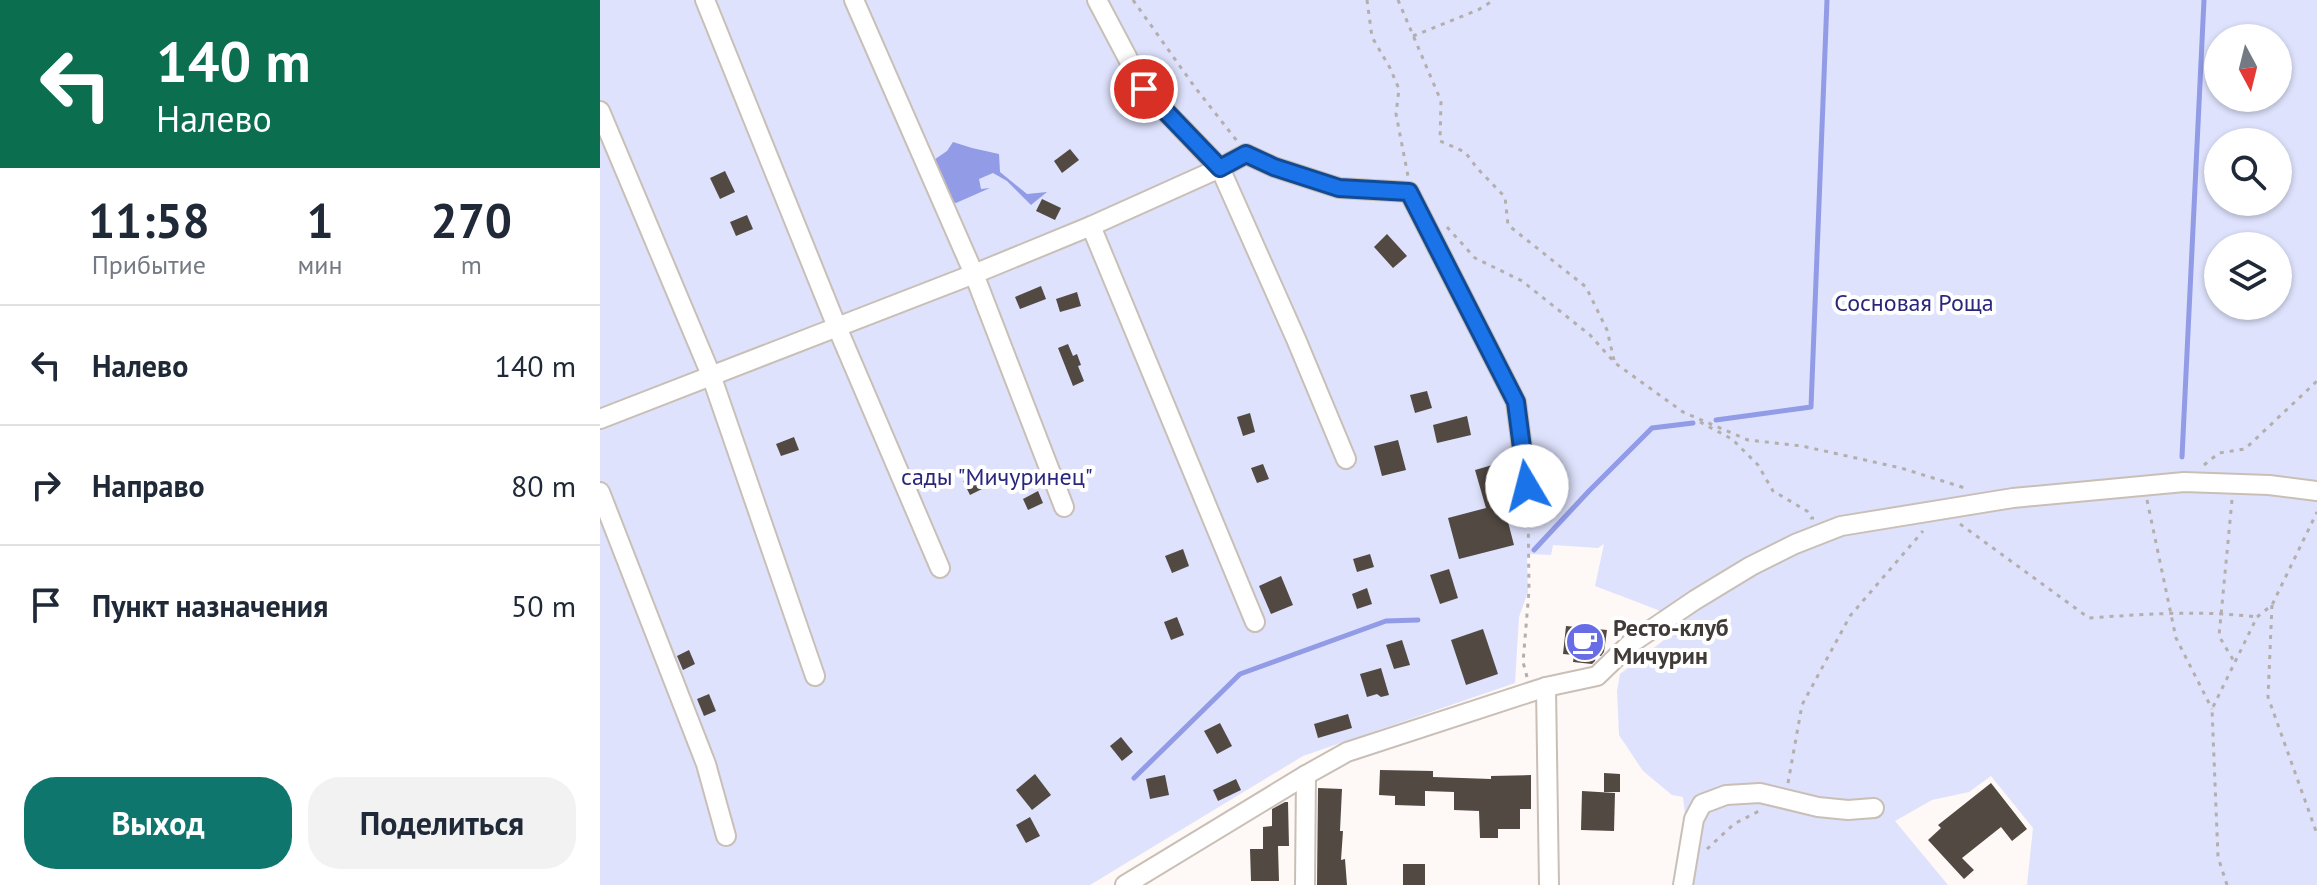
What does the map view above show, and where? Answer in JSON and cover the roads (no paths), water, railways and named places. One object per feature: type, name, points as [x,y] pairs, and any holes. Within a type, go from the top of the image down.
[{"type":"street","points":[[705,0],[837,327],[940,568]]},
{"type":"street","points":[[854,0],[974,274],[1064,507]]},
{"type":"street","points":[[1097,0],[1144,89],[1220,168],[1346,459]]},
{"type":"street","points":[[600,111],[711,375],[815,676]]},
{"type":"street","points":[[600,419],[974,274],[1091,226],[1246,154],[1274,167],[1339,188],[1409,192],[1516,402],[1527,486]]},
{"type":"street","points":[[1091,226],[1255,622]]},
{"type":"street","points":[[1127,885],[1347,752],[1546,687],[1597,676],[1630,644],[1695,600],[1751,566],[1841,526],[2013,498],[2184,482],[2269,485],[2317,491]]},
{"type":"street","points":[[600,492],[706,764],[726,836]]},
{"type":"street","points":[[1546,687],[1549,885]]},
{"type":"street","points":[[1305,885],[1306,775]]},
{"type":"street","points":[[1683,880],[1694,819],[1702,804],[1726,795],[1760,793],[1833,809],[1874,808]]},
{"type":"water","points":[[953,142],[999,154],[1000,172],[1027,194],[1047,192],[1031,205],[1007,181],[993,173],[979,179],[981,189],[990,188],[956,203],[945,200],[944,181],[931,175],[931,162],[947,151]]},
{"type":"waterway","points":[[1716,420],[1811,407],[1827,0]]},
{"type":"waterway","points":[[2182,457],[2204,0]]},
{"type":"waterway","points":[[1534,550],[1652,428],[1693,423]]},
{"type":"waterway","points":[[1134,778],[1240,674],[1386,621],[1418,620]]},
{"type":"place","name":"Ресто-клуб Мичурин","points":[[1585,642]]},
{"type":"park label","name":"Сосновая Роща","points":[[1914,303]]},
{"type":"park label","name":"сады \"Мичуринец\"","points":[[997,477]]}]
